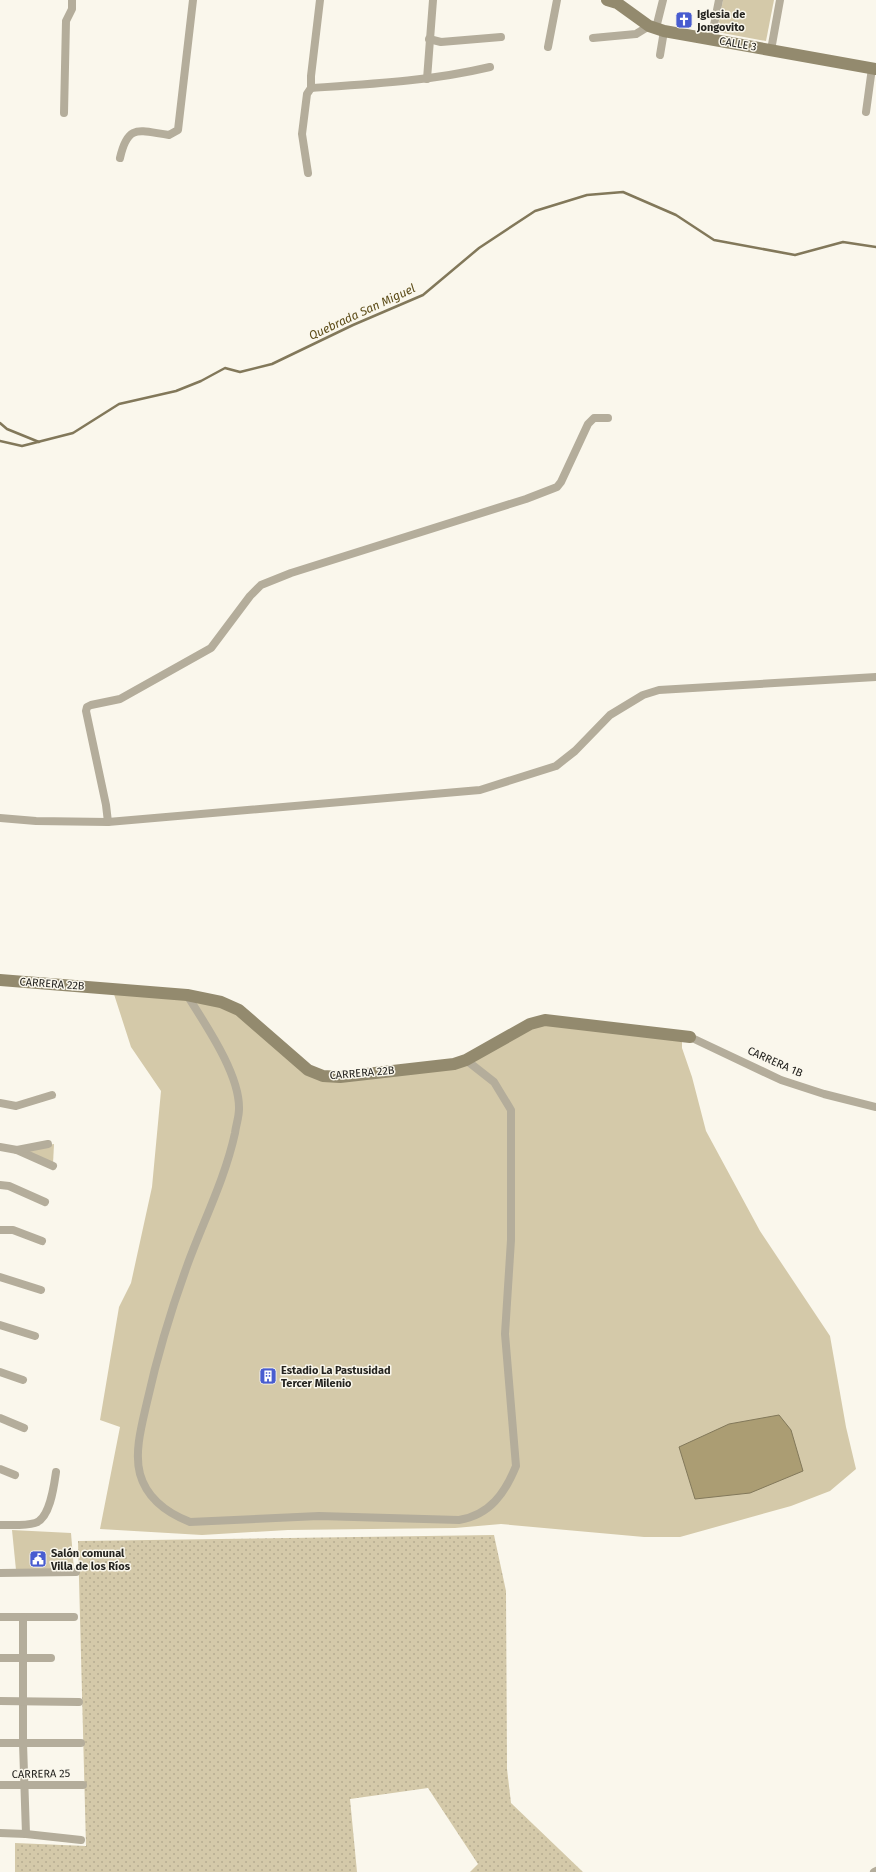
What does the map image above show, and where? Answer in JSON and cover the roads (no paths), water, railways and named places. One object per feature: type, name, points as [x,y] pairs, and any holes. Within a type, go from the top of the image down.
[{"type":"street","points":[[64,113],[66,21],[72,9],[72,0]]},
{"type":"street","points":[[120,158],[123,145],[129,135],[136,131],[169,135],[178,130],[193,0]]},
{"type":"street","points":[[308,173],[302,134],[307,94],[312,88],[311,76],[320,0]]},
{"type":"street","points":[[427,79],[433,0]]},
{"type":"street","points":[[548,46],[557,0]]},
{"type":"street","name":"CALLE 3","points":[[608,0],[617,3],[656,28],[711,40],[874,69]]},
{"type":"street","points":[[660,55],[656,28],[663,0]]},
{"type":"street","points":[[711,40],[719,0]]},
{"type":"street","points":[[771,50],[780,0]]},
{"type":"street","points":[[594,38],[636,34],[656,28]]},
{"type":"street","points":[[429,40],[441,42],[501,37]]},
{"type":"street","points":[[312,88],[427,79],[456,75],[490,67]]},
{"type":"street","points":[[866,112],[874,69]]},
{"type":"street","points":[[108,822],[106,805],[86,711],[87,707],[90,705],[120,699],[211,648],[250,596],[261,585],[291,573],[526,499],[557,487],[564,477],[588,424],[594,418],[608,418]]},
{"type":"street","points":[[0,818],[36,821],[108,822],[480,790],[556,766],[575,751],[610,715],[643,695],[659,690],[876,677]]},
{"type":"street","name":"CARRERA 22B","points":[[0,980],[187,995],[221,1002],[239,1010],[308,1070],[323,1076],[340,1077],[454,1064],[466,1060],[530,1024],[544,1020],[690,1037]]},
{"type":"street","points":[[187,995],[212,1036],[236,1085],[239,1109],[229,1160],[187,1267],[152,1377],[143,1419],[138,1456],[140,1475],[145,1487],[153,1499],[174,1516],[190,1522],[319,1516],[459,1520],[473,1517],[487,1510],[498,1500],[509,1484],[516,1466],[505,1334],[511,1240],[511,1110],[494,1082],[466,1060]]},
{"type":"street","name":"CARRERA 1B","points":[[690,1037],[781,1080],[824,1094],[876,1107]]},
{"type":"street","points":[[0,1103],[16,1106],[52,1095]]},
{"type":"street","points":[[17,1150],[48,1144]]},
{"type":"street","points":[[0,1147],[17,1150],[53,1166]]},
{"type":"street","points":[[0,1185],[10,1186],[45,1202]]},
{"type":"street","points":[[0,1230],[13,1230],[42,1241]]},
{"type":"street","points":[[0,1277],[41,1290]]},
{"type":"street","points":[[0,1325],[36,1336]]},
{"type":"street","points":[[0,1372],[24,1380]]},
{"type":"street","points":[[0,1418],[24,1428]]},
{"type":"street","points":[[0,1469],[15,1475]]},
{"type":"street","points":[[0,1525],[33,1524],[42,1518],[50,1503],[56,1472]]},
{"type":"street","points":[[0,1573],[76,1572]]},
{"type":"street","points":[[0,1617],[74,1617]]},
{"type":"street","points":[[23,1617],[23,1743],[26,1834]]},
{"type":"street","points":[[0,1658],[51,1658]]},
{"type":"street","points":[[0,1701],[79,1702]]},
{"type":"street","points":[[0,1743],[81,1742]]},
{"type":"street","name":"CARRERA 25","points":[[0,1786],[83,1784]]},
{"type":"street","points":[[0,1833],[26,1834],[82,1840]]},
{"type":"waterway","name":"Quebrada San Miguel","points":[[0,441],[22,446],[73,433],[119,404],[176,391],[201,381],[225,368],[240,372],[272,364],[353,325],[423,295],[479,248],[535,211],[587,195],[623,192],[676,215],[714,240],[795,255],[843,242],[876,247]]},
{"type":"waterway","points":[[0,423],[7,429],[39,442]]},
{"type":"place","name":"Iglesia de Jongovito","points":[[684,20]]},
{"type":"place","name":"Estadio La Pastusidad Tercer Milenio","points":[[268,1376]]},
{"type":"place","name":"Salón comunal Villa de los Ríos","points":[[38,1559]]}]
